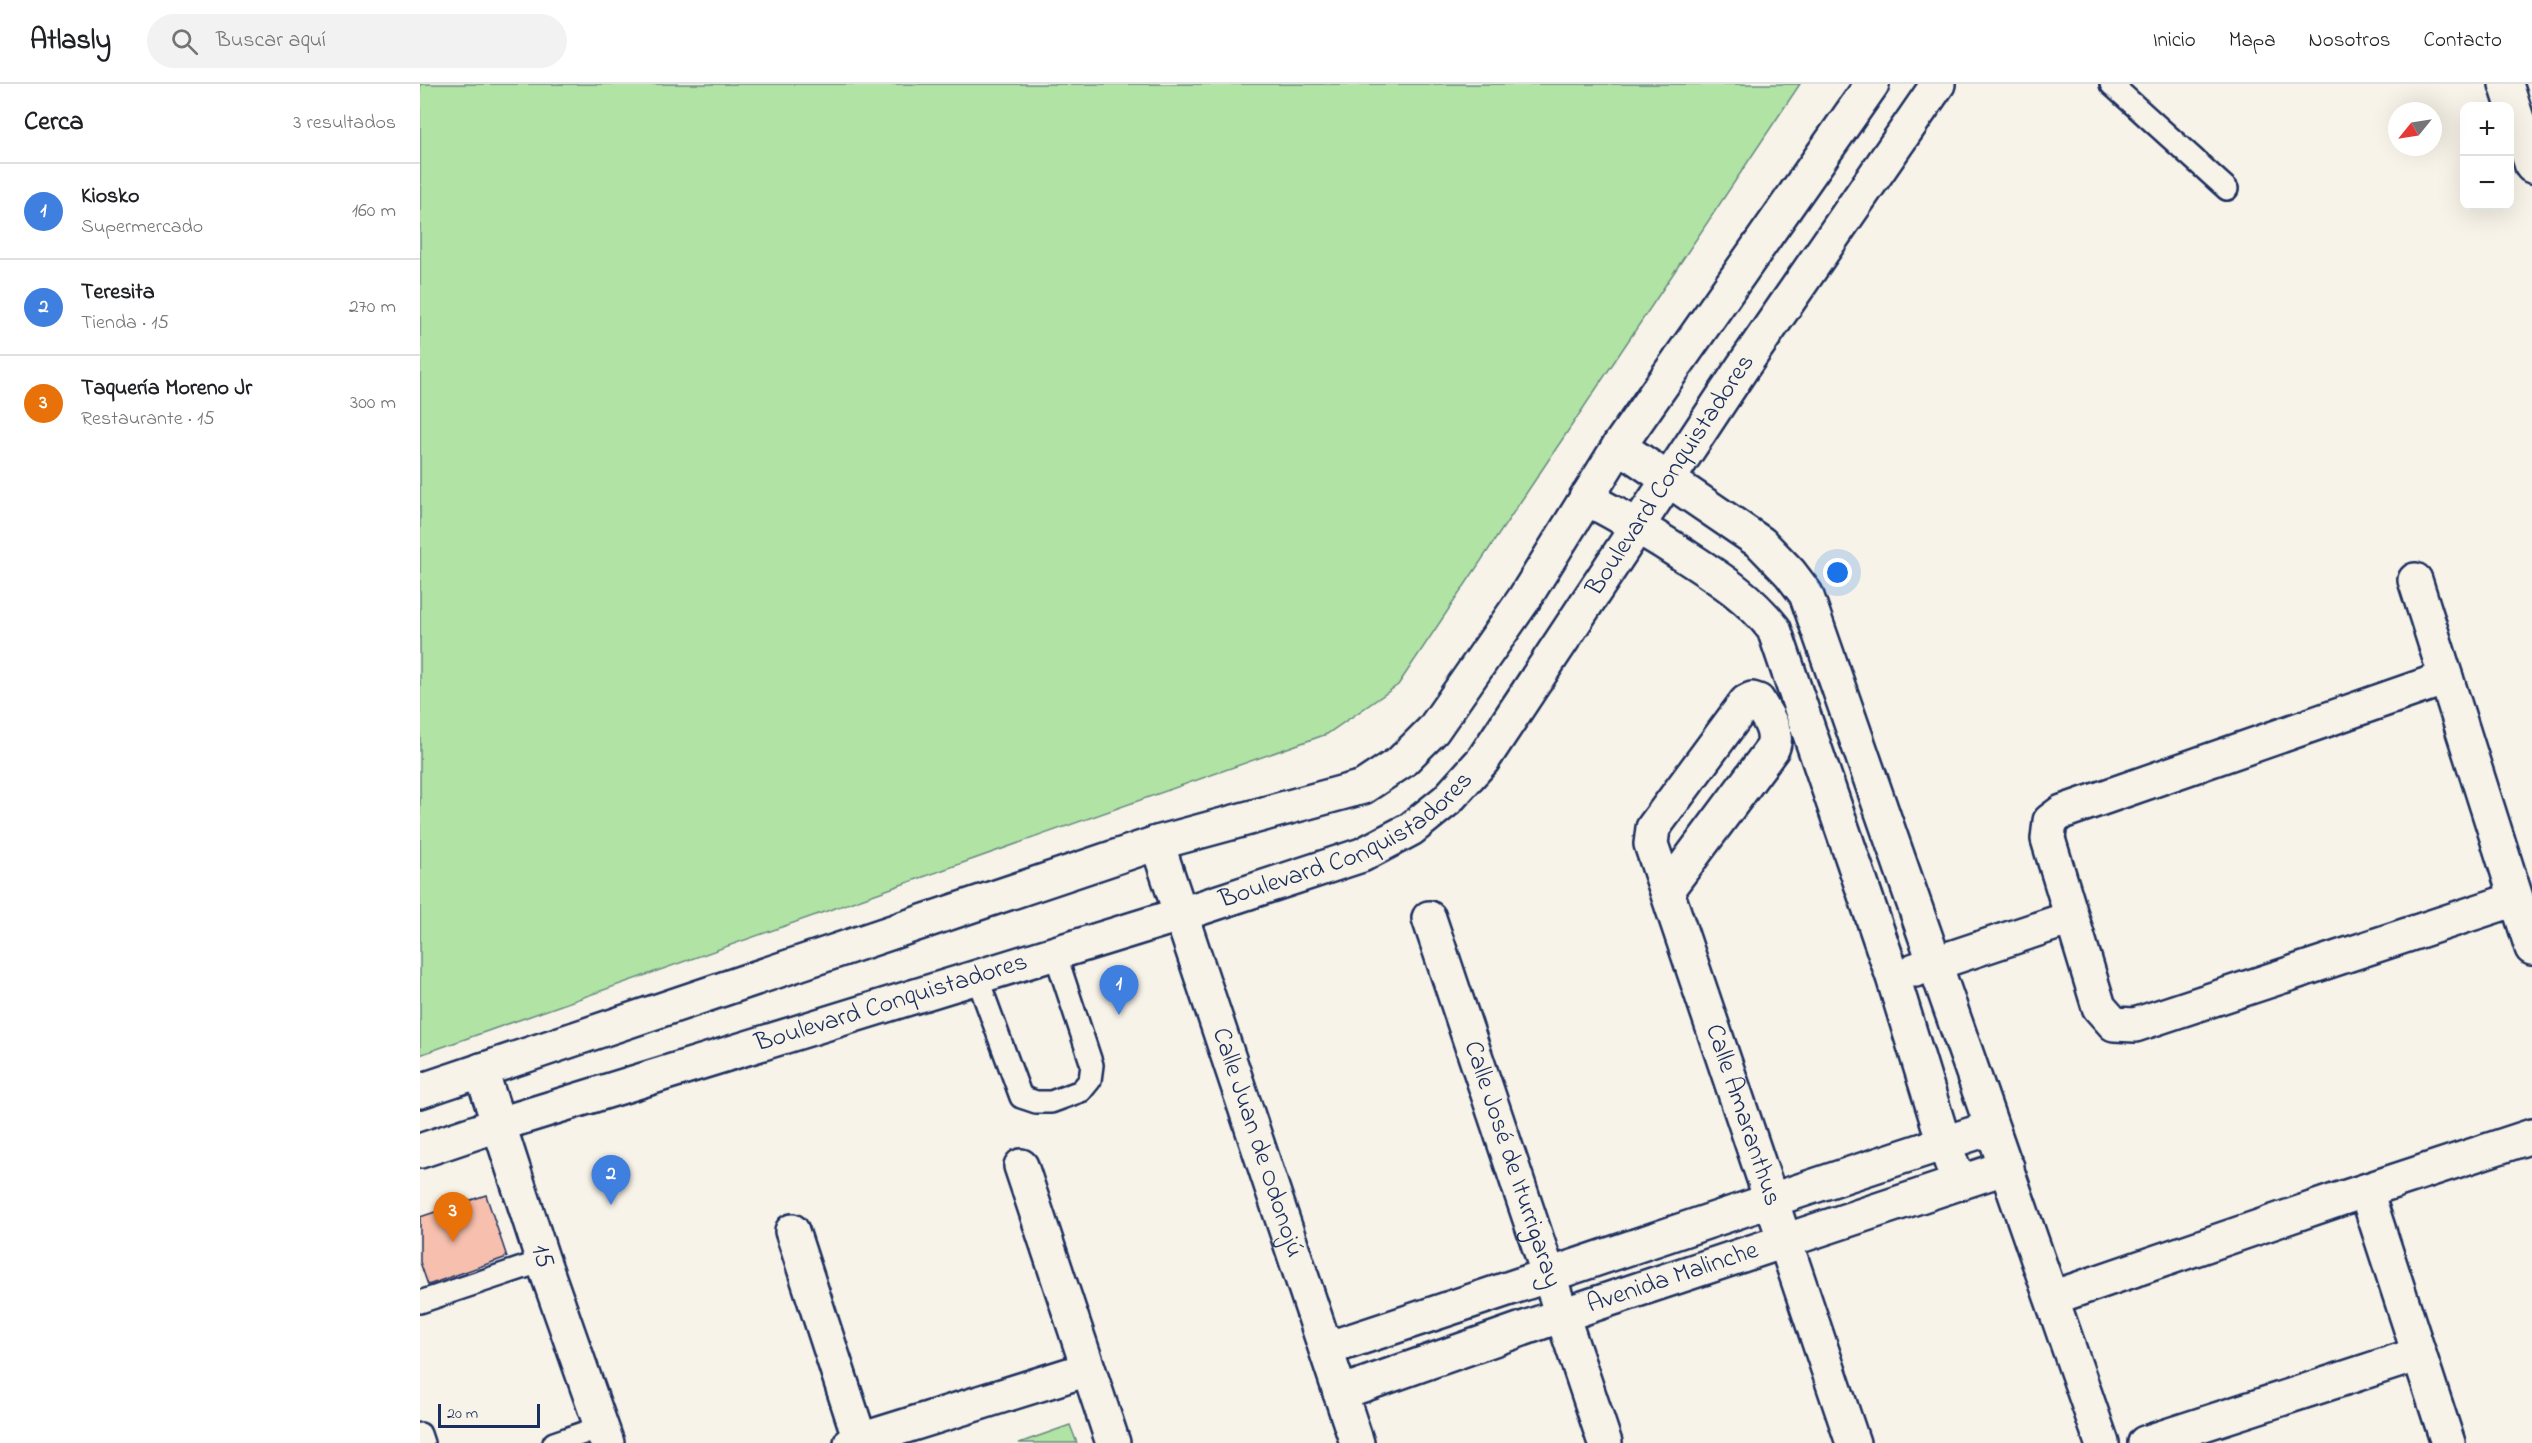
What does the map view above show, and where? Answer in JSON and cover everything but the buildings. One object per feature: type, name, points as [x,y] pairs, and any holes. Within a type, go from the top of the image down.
[{"type":"street","name":"Boulevard Conquistadores","points":[[420,1091],[1157,843],[1363,787],[1401,762],[1432,730],[1524,599],[1619,446],[1872,84]]},
{"type":"street","name":"Boulevard Conquistadores","points":[[420,1151],[500,1124],[1182,914],[1362,855],[1411,829],[1447,800],[1483,760],[1742,368],[1938,84]]},
{"type":"street","points":[[2506,84],[2532,166]]},
{"type":"street","points":[[1619,446],[1761,543],[1790,573],[1806,594],[2102,1443]]},
{"type":"street","points":[[1586,498],[1638,526],[1737,589],[1759,609],[1774,629],[1893,977],[1944,1143],[1959,1183]]},
{"type":"street","points":[[2415,580],[2532,948]]},
{"type":"street","points":[[1774,629],[1806,594]]},
{"type":"street","points":[[2446,678],[2062,812],[2050,821],[2048,839],[2099,1007],[2114,1024],[2135,1025],[2516,899]]},
{"type":"street","name":"Calle Amaranthus","points":[[1667,890],[1775,742],[1774,731],[1758,701],[1752,699],[1746,702],[1653,828],[1651,844],[1853,1443]]},
{"type":"street","name":"Calle Juan de Odonojú","points":[[1157,843],[1357,1443]]},
{"type":"street","name":"Calle José de Iturrigaray","points":[[1429,918],[1605,1443]]},
{"type":"street","points":[[1893,977],[2071,918]]},
{"type":"street","name":"15","points":[[481,1070],[543,1261],[604,1435]]},
{"type":"street","name":"Avenida Malinche","points":[[1326,1349],[1550,1277],[1770,1200],[1991,1128]]},
{"type":"street","points":[[2052,1298],[2532,1136]]},
{"type":"street","points":[[1020,1166],[1113,1443]]},
{"type":"street","name":"Avenida Malinche","points":[[1340,1393],[1562,1315],[2007,1167]]},
{"type":"street","points":[[2366,1191],[2448,1443]]},
{"type":"street","points":[[792,1231],[857,1442],[1088,1369]]},
{"type":"street","points":[[2145,1443],[2419,1354]]},
{"type":"lane","points":[[2111,84],[2227,189]]},
{"type":"lane","points":[[977,977],[1021,1097],[1036,1102],[1051,1102],[1081,1091],[1090,1080],[1092,1065],[1055,953]]},
{"type":"lane","points":[[420,1302],[543,1261]]},
{"type":"lane","points":[[420,1434],[423,1443]]},
{"type":"lane","points":[[554,1443],[604,1435]]},
{"type":"green space","points":[[420,84],[1800,84],[1398,685],[1327,734],[420,1055]]},
{"type":"green space","points":[[1070,1425],[1077,1443],[1019,1443]]},
{"type":"place","name":"Kiosko","points":[[1119,1015]]},
{"type":"place","name":"Teresita","points":[[611,1205]]},
{"type":"place","name":"Taquería Moreno Jr","points":[[453,1242]]}]
